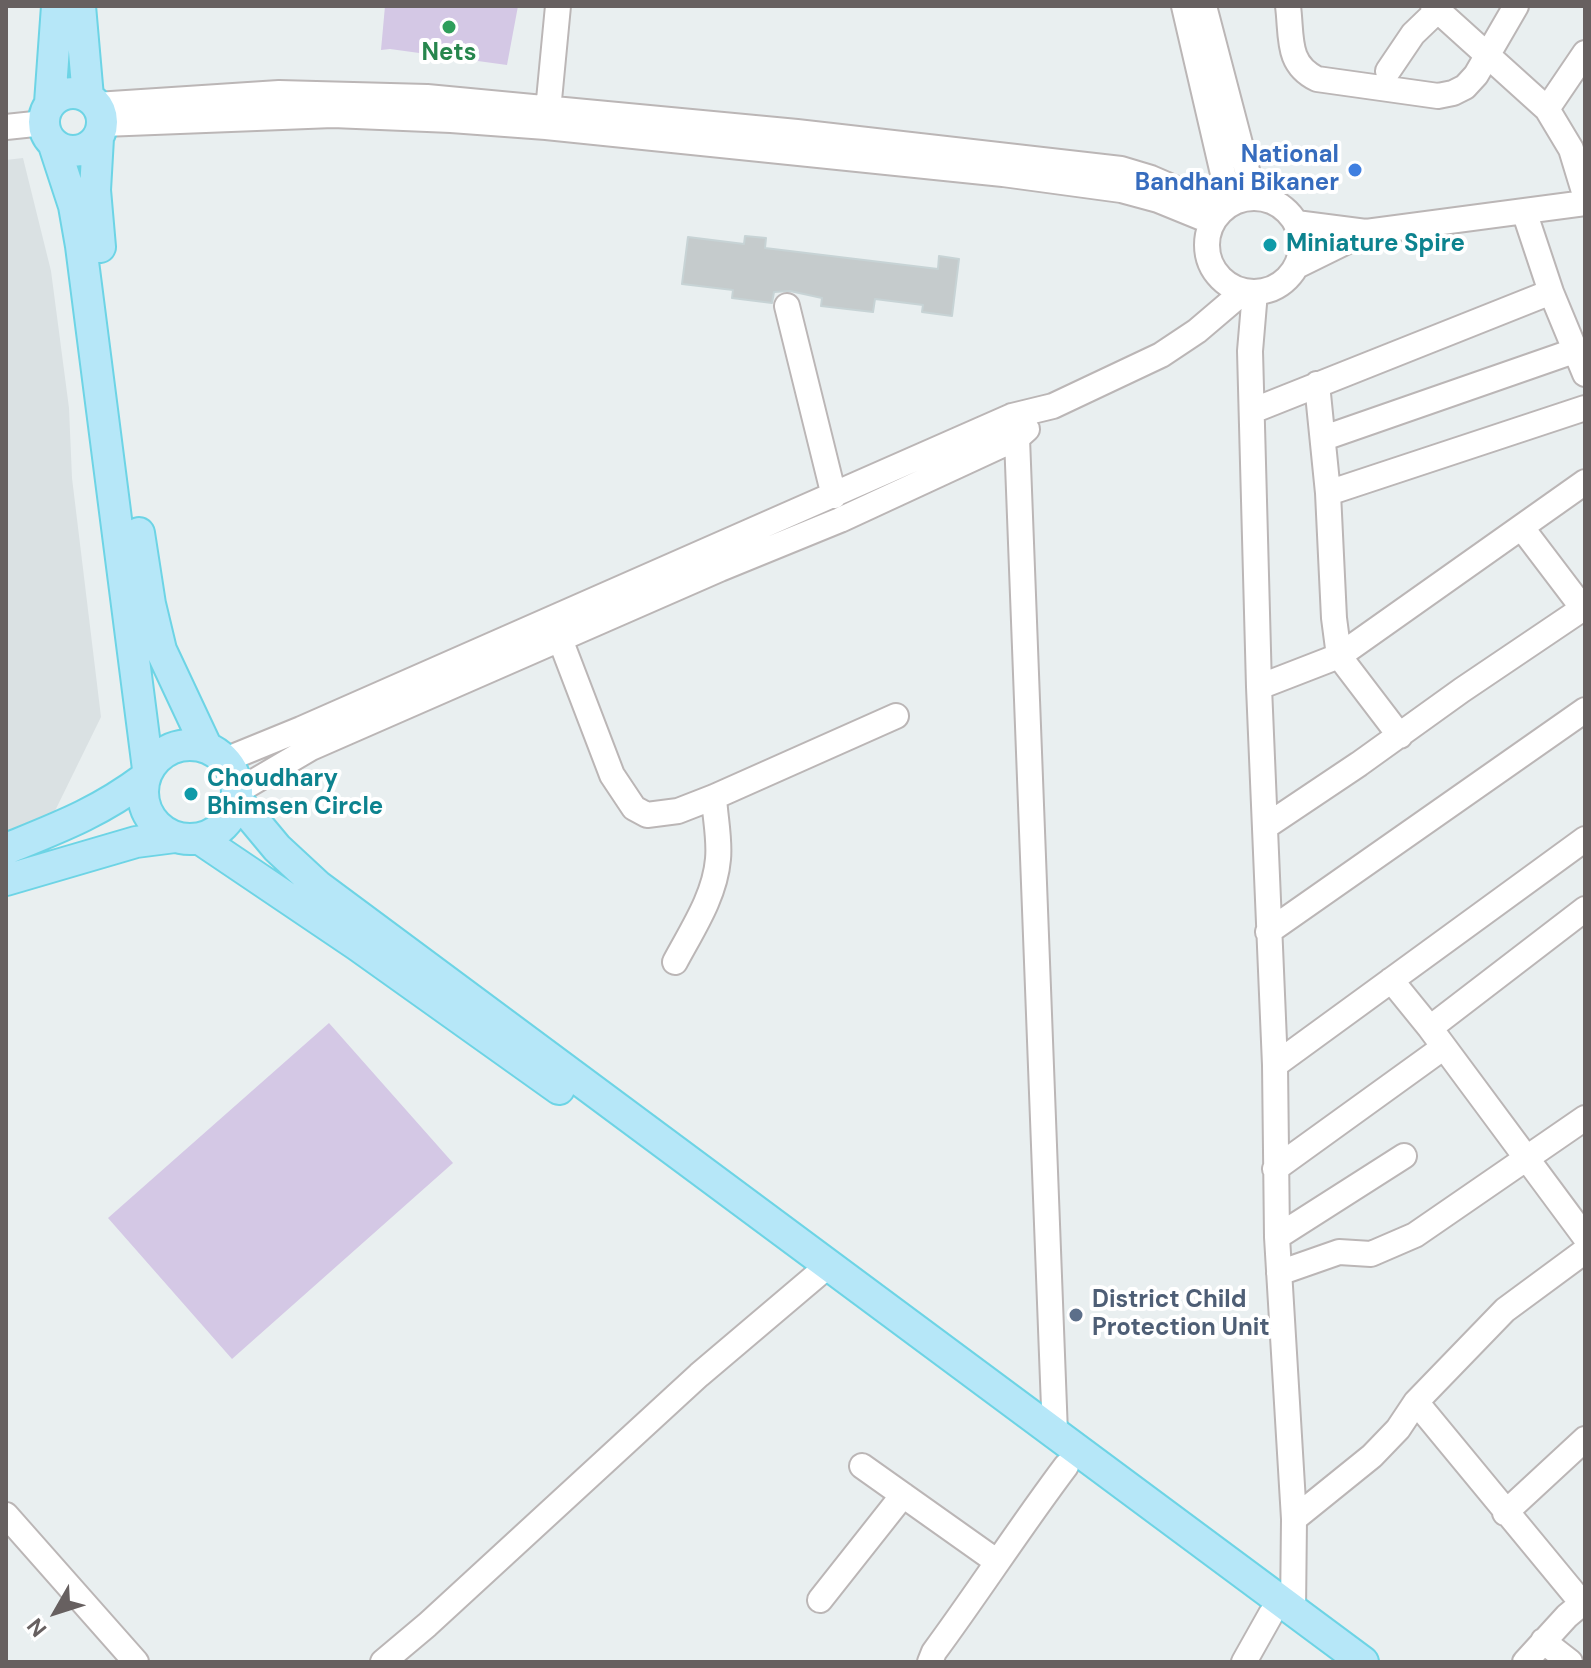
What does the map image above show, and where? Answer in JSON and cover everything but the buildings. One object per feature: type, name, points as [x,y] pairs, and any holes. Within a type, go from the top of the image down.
[{"type":"main road","points":[[57,6],[49,124],[74,206],[81,246],[147,774],[143,793],[151,819],[159,828],[188,838],[357,945],[1055,1433],[1282,1612],[1337,1662]]},
{"type":"main road","points":[[6,880],[136,842],[188,838],[220,829],[229,820],[237,795],[234,775],[216,754],[161,650],[150,604],[96,214],[96,116],[80,6]]},
{"type":"main road","points":[[49,124],[61,95],[75,92],[96,116]]},
{"type":"main road","points":[[49,124],[69,151],[86,149],[96,116]]},
{"type":"main road","points":[[6,849],[85,817],[114,800],[147,774],[156,760],[176,747],[191,745],[216,754]]},
{"type":"main road","points":[[237,795],[277,848],[318,886],[822,1270],[1066,1466],[1282,1612],[1363,1662]]},
{"type":"street","points":[[547,118],[558,6]]},
{"type":"street","points":[[1184,6],[1222,211],[1208,234],[1209,260],[1224,281],[1249,292]]},
{"type":"street","points":[[1204,6],[1254,197]]},
{"type":"street","points":[[1288,6],[1297,64],[1306,73],[1317,79],[1438,96],[1465,87],[1476,75],[1516,6]]},
{"type":"street","points":[[1388,71],[1435,8],[1547,109],[1571,149],[1581,159],[1585,195]]},
{"type":"street","points":[[1547,109],[1585,53]]},
{"type":"street","points":[[96,116],[279,93],[427,97],[547,118],[1121,190],[1222,211],[1254,197],[1267,199],[1279,204],[1296,223],[1302,246],[1297,266],[1275,288],[1249,292],[1161,355],[1053,406],[917,486],[311,748],[237,795]]},
{"type":"street","points":[[6,127],[49,124]]},
{"type":"street","points":[[1296,223],[1366,232],[1585,203]]},
{"type":"street","points":[[1524,211],[1551,292],[1585,374]]},
{"type":"street","points":[[1297,266],[1366,232]]},
{"type":"street","points":[[1244,1662],[1282,1612],[1294,1519],[1277,1237],[1275,1065],[1259,687],[1249,292]]},
{"type":"street","points":[[1252,411],[1551,292]]},
{"type":"street","points":[[787,306],[834,496]]},
{"type":"street","points":[[1324,438],[1574,351]]},
{"type":"street","points":[[1317,384],[1324,438],[1339,656],[1400,736]]},
{"type":"street","points":[[1328,493],[1585,408]]},
{"type":"street","points":[[216,754],[301,729],[834,496],[1014,427]]},
{"type":"street","points":[[1014,427],[1055,1433]]},
{"type":"street","points":[[1259,687],[1339,656],[1585,482]]},
{"type":"street","points":[[1265,827],[1584,609],[1522,528]]},
{"type":"street","points":[[560,639],[612,775],[634,808],[647,815],[662,815],[714,797],[896,716]]},
{"type":"street","points":[[1268,932],[1585,710]]},
{"type":"street","points":[[675,962],[713,885],[718,859],[714,797]]},
{"type":"street","points":[[1275,1065],[1585,839]]},
{"type":"street","points":[[1275,1169],[1437,1037],[1585,909]]},
{"type":"street","points":[[1391,980],[1585,1237]]},
{"type":"street","points":[[1279,1273],[1339,1252],[1371,1254],[1391,1248],[1415,1235],[1585,1118]]},
{"type":"street","points":[[1277,1237],[1404,1156]]},
{"type":"street","points":[[1294,1519],[1372,1456],[1398,1429],[1416,1402],[1505,1310],[1585,1251]]},
{"type":"street","points":[[383,1662],[699,1375],[822,1270]]},
{"type":"street","points":[[1416,1402],[1505,1513],[1583,1602],[1525,1662]]},
{"type":"street","points":[[1505,1513],[1585,1439]]},
{"type":"street","points":[[862,1466],[996,1561]]},
{"type":"street","points":[[930,1662],[996,1561],[1066,1466]]},
{"type":"street","points":[[820,1600],[903,1495]]},
{"type":"street","points":[[6,1515],[136,1662]]},
{"type":"street","points":[[1543,1641],[1570,1662]]},
{"type":"shaded area","name":"Nets","points":[[385,6],[518,6],[507,65],[381,50]]},
{"type":"shaded area","points":[[23,158],[51,271],[69,408],[72,478],[101,717],[52,817],[6,834],[6,160]]},
{"type":"shaded area","points":[[329,1023],[453,1163],[232,1359],[108,1218]]},
{"type":"place","name":"Nets","points":[[449,27]]},
{"type":"place","name":"National Bandhani Bikaner","points":[[1355,170]]},
{"type":"place","name":"Miniature Spire","points":[[1270,245]]},
{"type":"place","name":"Choudhary Bhimsen Circle","points":[[191,794]]},
{"type":"place","name":"District Child Protection Unit","points":[[1076,1315]]}]
